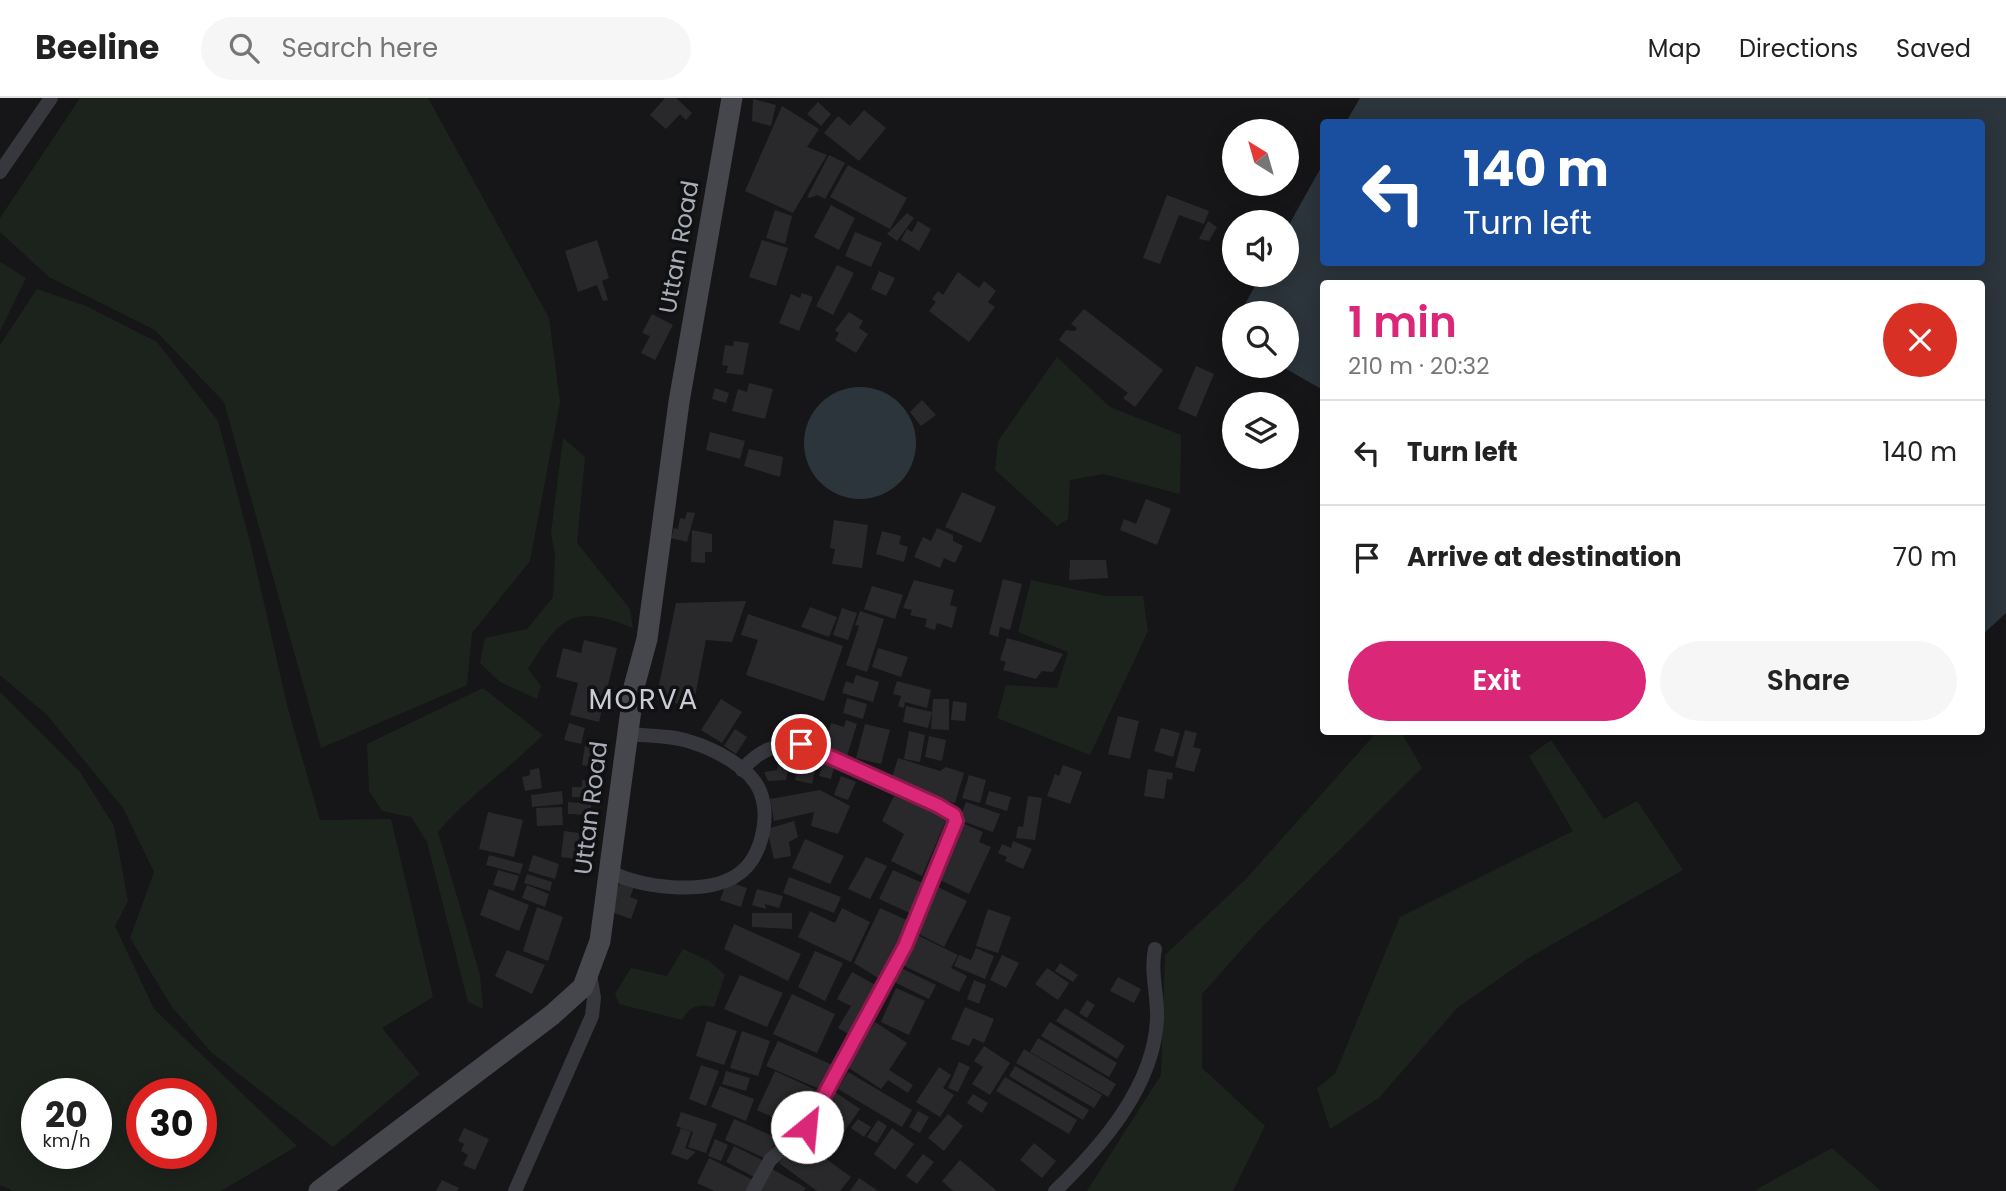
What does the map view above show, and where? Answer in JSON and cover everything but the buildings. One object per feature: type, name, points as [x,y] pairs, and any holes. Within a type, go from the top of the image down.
[{"type":"main road","name":"Uttan Road","points":[[319,1191],[552,1015],[583,987],[600,941],[634,687],[647,639],[678,402],[732,98]]},
{"type":"street","points":[[0,172],[51,98]]},
{"type":"street","points":[[609,871],[630,882],[656,887],[691,887],[733,878],[753,860],[763,830],[760,791],[742,769],[688,741],[627,734]]},
{"type":"street","points":[[742,769],[763,750],[781,744],[801,744],[937,805],[954,815],[956,821],[905,946],[807,1127],[770,1160],[753,1191]]},
{"type":"street","points":[[1055,1191],[1078,1169],[1115,1123],[1139,1084],[1153,1049],[1157,1017],[1153,961],[1155,949]]},
{"type":"street","points":[[515,1191],[592,1016],[594,998],[589,969]]},
{"type":"shaded area","points":[[80,98],[428,98],[549,318],[560,402],[530,561],[472,633],[467,685],[321,748],[224,402],[155,330],[49,277],[0,232],[0,218]]},
{"type":"shaded area","points":[[1360,98],[2006,98],[2006,613],[1985,632],[1985,280],[1320,280],[1320,388],[1299,376],[1299,301],[1247,301],[1254,287],[1299,287],[1297,210],[1320,169],[1320,266],[1985,266],[1985,119],[1348,119]]},
{"type":"shaded area","points":[[0,262],[26,278],[0,331]]},
{"type":"shaded area","points":[[37,289],[86,306],[157,342],[218,421],[251,546],[288,709],[320,820],[391,819],[433,997],[382,1028],[420,1074],[333,1147],[212,1053],[172,1007],[130,938],[154,872],[123,808],[47,715],[0,675],[0,345]]},
{"type":"shaded area","points":[[1057,357],[1110,407],[1181,435],[1180,494],[1103,474],[1070,480],[1068,519],[1057,526],[995,470],[998,441]]},
{"type":"shaded area","points":[[860,387],[881,391],[900,403],[912,422],[916,443],[912,464],[900,483],[881,495],[860,499],[839,495],[820,483],[808,464],[804,443],[808,422],[820,403],[839,391]]},
{"type":"shaded area","points":[[563,438],[585,457],[577,543],[630,609],[633,628],[613,620],[582,616],[559,627],[549,637],[528,669],[541,686],[537,699],[500,682],[480,663],[485,638],[527,629],[553,597],[555,555],[551,533]]},
{"type":"shaded area","points":[[1031,580],[1106,596],[1143,596],[1148,631],[1090,755],[997,718],[1006,685],[1057,688],[1068,652],[1018,632]]},
{"type":"shaded area","points":[[483,688],[543,735],[463,806],[438,832],[480,975],[483,1009],[468,1002],[427,842],[411,817],[382,811],[369,791],[367,744]]},
{"type":"shaded area","points":[[0,692],[80,772],[114,826],[128,901],[115,926],[154,1009],[297,1146],[221,1191],[14,1191],[0,1185]]},
{"type":"shaded area","points":[[1374,735],[1403,735],[1422,768],[1259,930],[1202,994],[1202,1068],[1265,1126],[1233,1191],[1087,1191],[1161,1075],[1165,955],[1245,880]]},
{"type":"shaded area","points":[[1551,740],[1604,819],[1637,801],[1683,870],[1530,957],[1457,1008],[1379,1098],[1330,1129],[1317,1088],[1335,1074],[1400,917],[1573,831],[1529,756]]},
{"type":"shaded area","points":[[683,949],[709,961],[725,975],[714,1007],[695,1007],[688,1011],[682,1020],[619,1004],[615,994],[631,968],[667,976]]},
{"type":"shaded area","points":[[1832,1148],[1881,1191],[1756,1191],[1759,1188]]},
{"type":"district","name":"MORVA","points":[[644,699]]},
{"type":"route","points":[[801,744],[887,785],[937,805],[954,815],[956,821],[905,946],[807,1127]]}]
